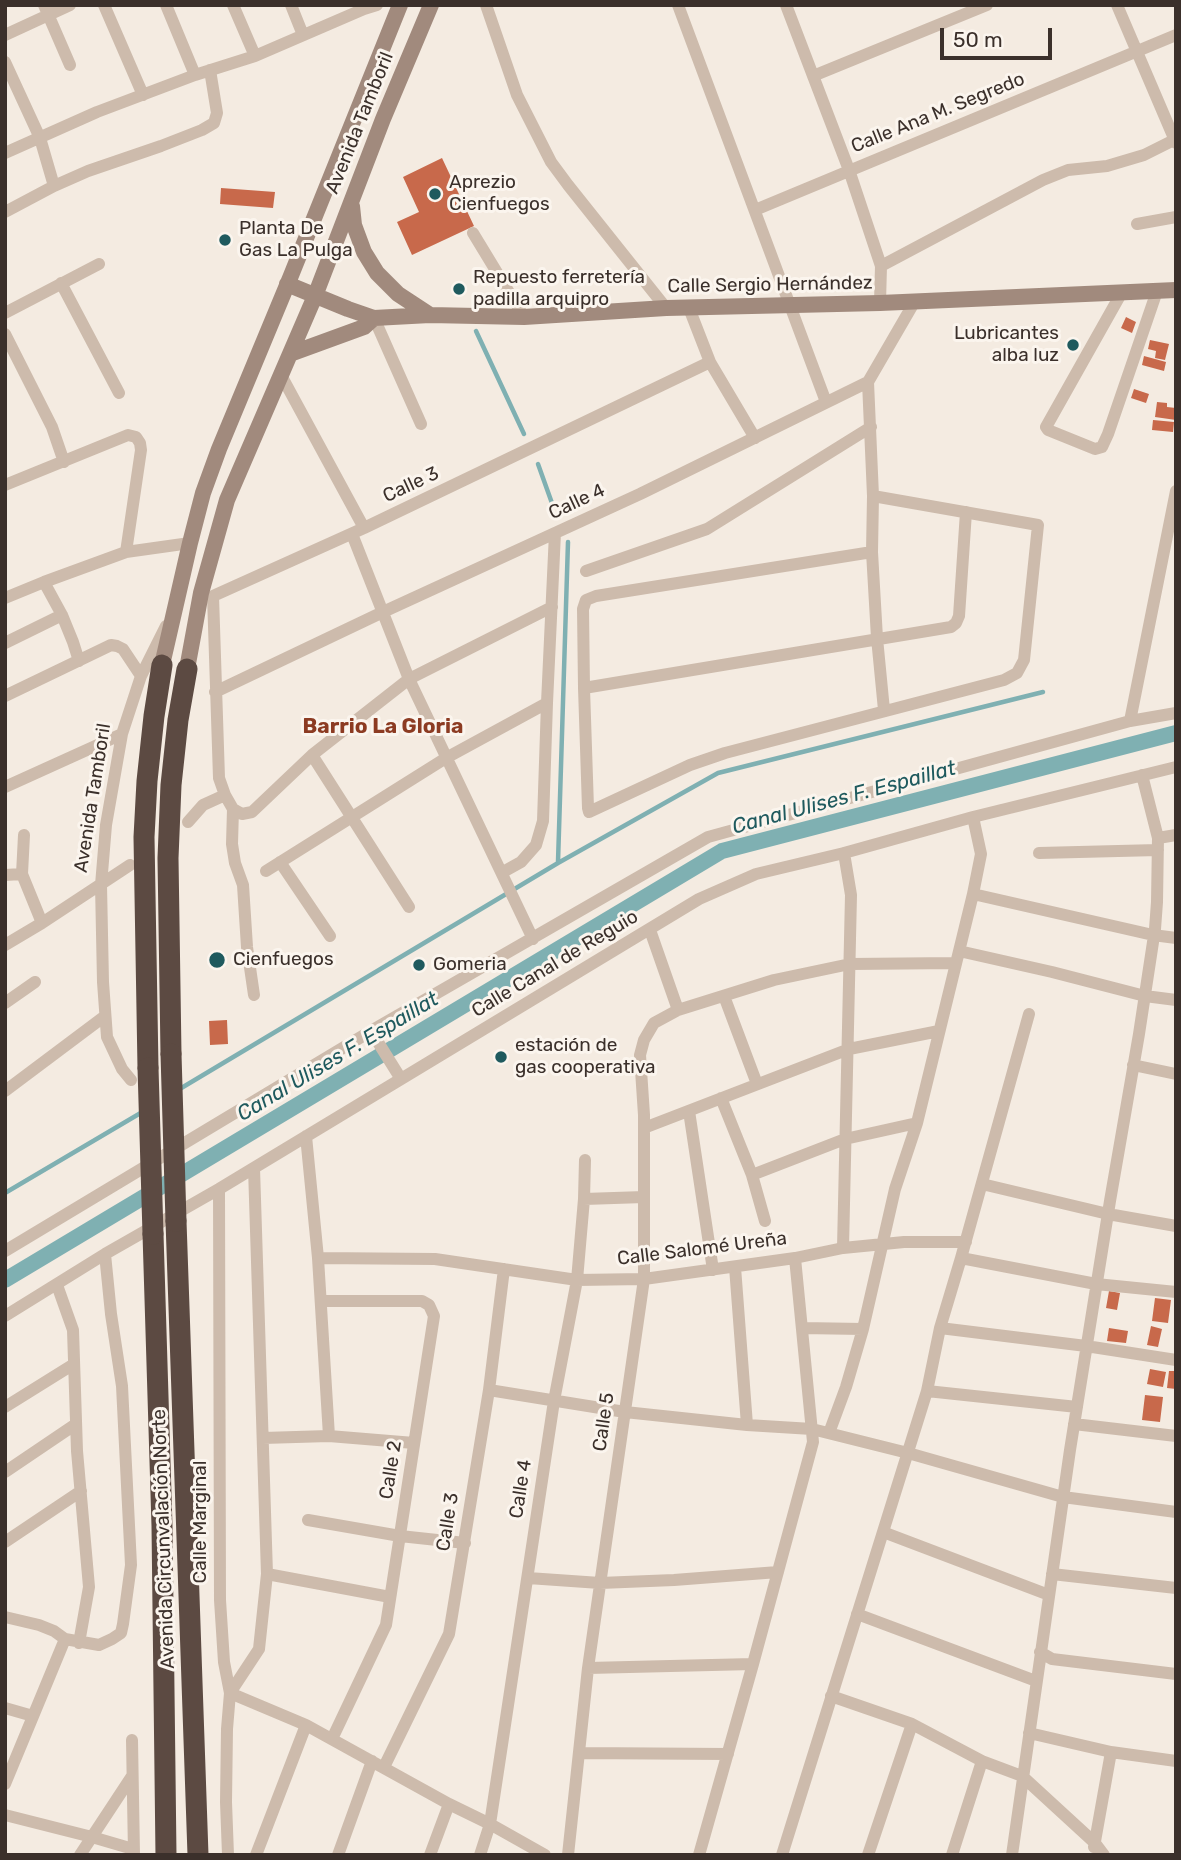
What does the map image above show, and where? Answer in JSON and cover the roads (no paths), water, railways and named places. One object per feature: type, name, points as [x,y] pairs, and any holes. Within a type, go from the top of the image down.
[{"type":"highway","name":"Avenida Circunvalación Norte","points":[[162,665],[150,755],[144,837],[139,1074],[153,1234],[163,1539],[166,1855]]},
{"type":"highway","name":"Avenida Circunvalación Norte","points":[[187,669],[171,785],[167,858],[170,1054],[198,1855]]},
{"type":"main road","name":"Avenida Tamboril","points":[[162,665],[190,543],[219,449],[400,5]]},
{"type":"main road","name":"Avenida Tamboril","points":[[187,669],[207,595],[227,500],[315,296],[383,119],[431,5]]},
{"type":"main road","points":[[352,200],[354,225],[364,252],[377,273],[398,294],[430,315]]},
{"type":"main road","name":"Calle Sergio Hernández","points":[[287,284],[374,318],[430,315],[524,317],[666,308],[880,303],[1168,289]]},
{"type":"main road","points":[[290,354],[364,327],[374,318]]},
{"type":"street","points":[[5,35],[46,10],[70,5]]},
{"type":"street","points":[[104,5],[143,95]]},
{"type":"street","points":[[166,5],[195,75]]},
{"type":"street","points":[[233,5],[255,56]]},
{"type":"street","points":[[291,5],[303,35]]},
{"type":"street","points":[[5,153],[97,112],[195,75],[255,56],[363,7],[377,5]]},
{"type":"street","points":[[486,5],[523,110],[551,162],[666,308]]},
{"type":"street","points":[[678,5],[826,402]]},
{"type":"street","points":[[786,5],[849,170],[881,265],[880,303]]},
{"type":"street","points":[[813,76],[987,5]]},
{"type":"street","points":[[881,265],[1043,180],[1068,170],[1107,166],[1144,155],[1175,140],[1117,5]]},
{"type":"street","points":[[46,10],[70,65]]},
{"type":"street","name":"Calle Ana M. Segredo","points":[[755,210],[1176,35]]},
{"type":"street","points":[[5,62],[40,138],[54,186]]},
{"type":"street","points":[[5,212],[89,171],[202,130],[214,123],[218,113],[210,70]]},
{"type":"street","points":[[1137,224],[1176,217]]},
{"type":"street","points":[[473,233],[524,317]]},
{"type":"street","points":[[5,313],[99,264]]},
{"type":"street","points":[[61,283],[118,393]]},
{"type":"street","points":[[1122,292],[1046,428],[1095,449],[1102,447],[1108,434],[1168,289]]},
{"type":"street","points":[[884,710],[872,552],[873,496],[868,382],[915,301]]},
{"type":"street","points":[[689,308],[710,362],[755,438]]},
{"type":"street","points":[[374,318],[421,424]]},
{"type":"street","points":[[5,334],[52,427],[64,462]]},
{"type":"street","name":"Calle 3","points":[[207,595],[352,534],[710,362]]},
{"type":"street","points":[[281,375],[364,528]]},
{"type":"street","name":"Calle 4","points":[[215,692],[555,533],[868,382]]},
{"type":"street","points":[[586,571],[707,529],[871,427]]},
{"type":"street","points":[[5,485],[128,436],[136,437],[141,443],[141,450],[126,552]]},
{"type":"street","points":[[1130,721],[1176,491]]},
{"type":"street","points":[[872,552],[588,599],[583,609],[590,812],[716,755],[1015,675],[1024,660],[1038,525],[873,496]]},
{"type":"street","points":[[584,688],[949,627],[956,623],[959,616],[966,512]]},
{"type":"street","points":[[505,878],[536,845],[543,821],[555,533]]},
{"type":"street","points":[[352,534],[409,680],[533,939]]},
{"type":"street","points":[[5,598],[126,552],[190,543]]},
{"type":"street","points":[[44,582],[62,615],[79,661]]},
{"type":"street","points":[[207,595],[219,778],[233,809],[242,814],[252,812],[312,754],[409,680],[552,607]]},
{"type":"street","name":"Avenida Tamboril","points":[[139,1074],[122,1069],[107,1037],[101,885],[106,825],[122,734],[141,676],[174,610]]},
{"type":"street","points":[[5,643],[62,615]]},
{"type":"street","points":[[5,696],[111,645],[123,649],[141,676]]},
{"type":"street","points":[[266,871],[446,758],[547,703]]},
{"type":"street","name":"Calle Canal de Reguio","points":[[5,1251],[374,1037],[690,846],[716,834],[1130,721],[1176,713]]},
{"type":"street","points":[[5,787],[122,734]]},
{"type":"street","points":[[312,754],[409,907]]},
{"type":"street","name":"Calle Canal de Reguio","points":[[5,1316],[105,1254],[254,1168],[398,1075],[699,899],[756,874],[1176,767]]},
{"type":"street","points":[[1012,1855],[1074,1424],[1145,996],[1157,902],[1158,844],[1142,775]]},
{"type":"street","points":[[188,822],[203,805],[225,796]]},
{"type":"street","points":[[233,809],[232,844],[243,885],[247,947],[254,995]]},
{"type":"street","points":[[829,1433],[863,1329],[895,1189],[917,1123],[973,894],[981,855],[973,817]]},
{"type":"street","points":[[24,835],[22,874],[42,923]]},
{"type":"street","points":[[1039,853],[1158,844],[1176,835]]},
{"type":"street","points":[[843,1248],[851,895],[844,853]]},
{"type":"street","points":[[280,862],[330,936]]},
{"type":"street","points":[[5,945],[130,864]]},
{"type":"street","points":[[5,875],[22,874]]},
{"type":"street","points":[[973,894],[1176,938]]},
{"type":"street","points":[[650,930],[678,1010]]},
{"type":"street","name":"Calle 5","points":[[568,1855],[588,1668],[644,1279],[640,1055],[644,1040],[654,1023],[678,1010],[774,980],[850,964],[958,957],[1052,972],[1145,996],[1176,1000]]},
{"type":"street","points":[[5,1003],[35,982]]},
{"type":"street","points":[[724,996],[757,1084]]},
{"type":"street","points":[[782,1855],[927,1391],[940,1328],[1029,1014]]},
{"type":"street","points":[[5,1091],[105,1016]]},
{"type":"street","points":[[643,1128],[849,1049],[939,1031]]},
{"type":"street","points":[[374,1037],[398,1075]]},
{"type":"street","points":[[1133,1065],[1176,1074]]},
{"type":"street","points":[[721,1098],[751,1175],[765,1221]]},
{"type":"street","points":[[689,1111],[713,1270]]},
{"type":"street","points":[[751,1175],[845,1139],[917,1123]]},
{"type":"street","points":[[306,1136],[318,1258],[329,1436]]},
{"type":"street","name":"Calle 4","points":[[480,1855],[489,1824],[554,1401],[577,1280],[585,1160]]},
{"type":"street","points":[[254,1168],[267,1574],[259,1649],[230,1693],[306,1725],[545,1855]]},
{"type":"street","points":[[982,1184],[1108,1214],[1176,1226]]},
{"type":"street","name":"Calle Marginal","points":[[219,1189],[220,1600],[224,1662],[230,1693],[227,1741],[228,1855]]},
{"type":"street","points":[[584,1199],[644,1197]]},
{"type":"street","name":"Calle Salomé Ureña","points":[[318,1258],[435,1259],[577,1280],[644,1279],[795,1258],[843,1248],[926,1241],[965,1242]]},
{"type":"street","points":[[5,1617],[39,1625],[79,1643],[99,1644],[121,1633],[131,1565],[122,1386],[105,1254]]},
{"type":"street","points":[[699,1855],[813,1442],[795,1258]]},
{"type":"street","points":[[961,1258],[1096,1284],[1176,1292]]},
{"type":"street","points":[[735,1267],[747,1425]]},
{"type":"street","name":"Calle 3","points":[[384,1767],[449,1634],[489,1390],[504,1269]]},
{"type":"street","points":[[57,1285],[72,1330],[76,1424],[89,1587],[79,1643]]},
{"type":"street","name":"Calle 2","points":[[321,1301],[422,1301],[429,1306],[434,1316],[386,1625],[332,1739]]},
{"type":"street","points":[[802,1328],[863,1329]]},
{"type":"street","points":[[940,1328],[1176,1360]]},
{"type":"street","points":[[5,1407],[74,1364]]},
{"type":"street","points":[[489,1390],[625,1412],[812,1429],[1063,1497],[1176,1512]]},
{"type":"street","points":[[927,1391],[1077,1408]]},
{"type":"street","points":[[5,1472],[76,1424]]},
{"type":"street","points":[[1074,1424],[1176,1436]]},
{"type":"street","points":[[262,1438],[329,1436],[414,1443]]},
{"type":"street","points":[[5,1542],[81,1491]]},
{"type":"street","points":[[308,1520],[400,1536],[465,1543]]},
{"type":"street","points":[[883,1532],[1049,1595]]},
{"type":"street","points":[[527,1578],[600,1583],[778,1572]]},
{"type":"street","points":[[267,1574],[390,1597]]},
{"type":"street","points":[[1052,1574],[1176,1588]]},
{"type":"street","points":[[857,1614],[1036,1681]]},
{"type":"street","points":[[5,1784],[65,1639]]},
{"type":"street","points":[[1040,1652],[1052,1659],[1176,1674]]},
{"type":"street","points":[[588,1668],[753,1664]]},
{"type":"street","points":[[831,1696],[912,1724],[982,1761],[1022,1776],[1094,1849],[1104,1855]]},
{"type":"street","points":[[5,1707],[33,1716]]},
{"type":"street","points":[[868,1855],[912,1724]]},
{"type":"street","points":[[256,1855],[306,1725]]},
{"type":"street","points":[[1028,1732],[1111,1752],[1176,1761]]},
{"type":"street","points":[[5,1815],[92,1837],[134,1852],[132,1740]]},
{"type":"street","points":[[1094,1849],[1111,1752]]},
{"type":"street","points":[[579,1753],[728,1754]]},
{"type":"street","points":[[338,1855],[372,1761]]},
{"type":"street","points":[[952,1855],[982,1761]]},
{"type":"street","points":[[80,1855],[132,1776]]},
{"type":"street","points":[[430,1855],[449,1804]]},
{"type":"waterway","points":[[476,331],[524,434]]},
{"type":"waterway","points":[[538,464],[553,506]]},
{"type":"waterway","points":[[558,862],[568,542]]},
{"type":"waterway","points":[[178,1090],[558,863],[718,773],[1043,692]]},
{"type":"waterway","name":"Canal Ulises F. Espaillat","points":[[5,1280],[722,851],[1176,733]]},
{"type":"waterway","points":[[5,1193],[144,1111]]},
{"type":"place","name":"Aprezio Cienfuegos","points":[[435,194]]},
{"type":"place","name":"Planta De Gas La Pulga","points":[[225,240]]},
{"type":"place","name":"Repuesto ferretería padilla arquipro","points":[[459,289]]},
{"type":"place","name":"Lubricantes alba luz","points":[[1073,345]]},
{"type":"place","name":"Cienfuegos","points":[[217,960]]},
{"type":"place","name":"Gomeria","points":[[419,965]]},
{"type":"place","name":"estación de gas cooperativa","points":[[501,1057]]},
{"type":"district","name":"Barrio La Gloria","points":[[383,727]]}]
